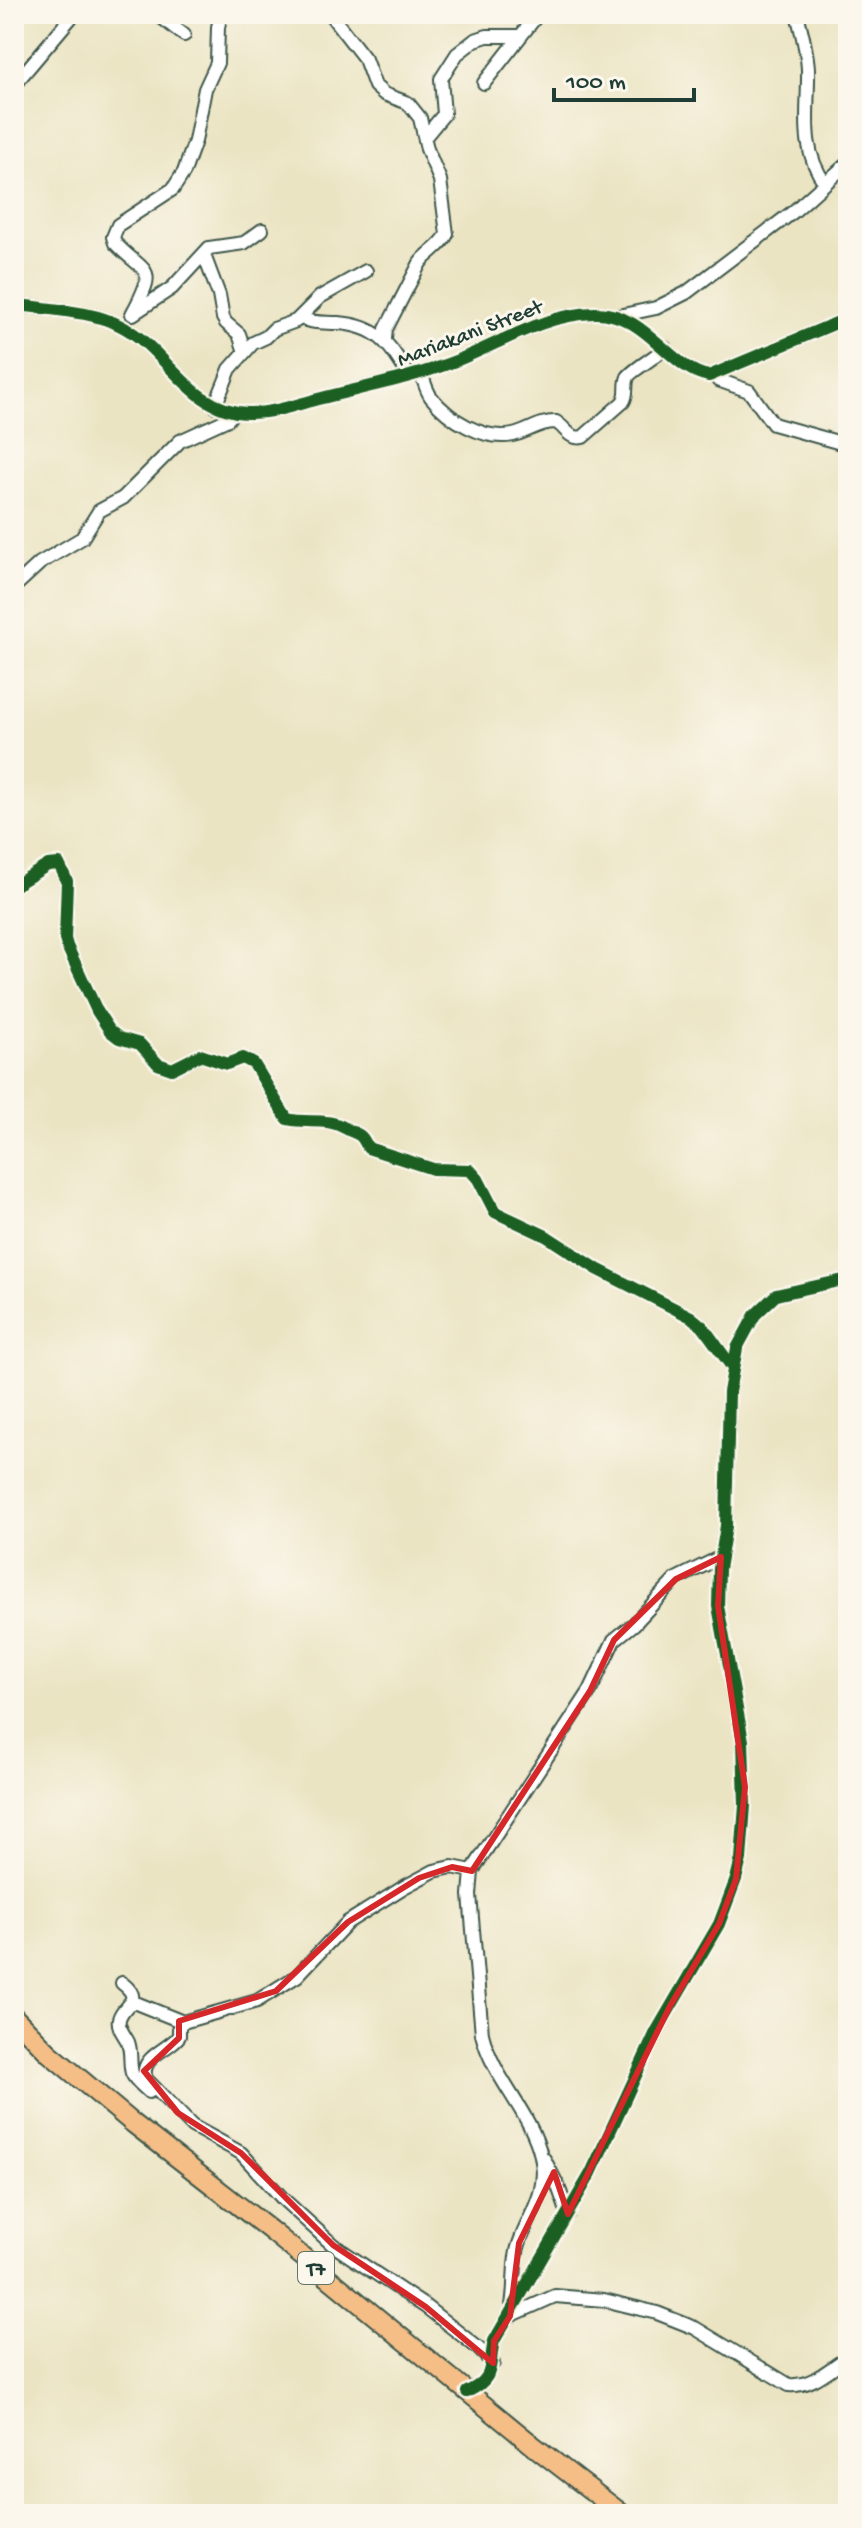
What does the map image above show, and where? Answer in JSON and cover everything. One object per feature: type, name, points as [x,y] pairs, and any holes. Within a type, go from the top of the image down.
[{"type":"highway","name":"T7","points":[[14,2017],[49,2053],[134,2124],[622,2514]]},
{"type":"street","points":[[14,85],[74,14]]},
{"type":"street","points":[[157,14],[184,35]]},
{"type":"street","points":[[132,314],[145,290],[146,272],[115,243],[114,231],[118,225],[173,189],[184,172],[195,141],[205,89],[217,63],[221,14]]},
{"type":"street","points":[[330,14],[365,59],[375,86],[384,94],[408,103],[415,110],[440,180],[447,234],[420,263],[386,329],[385,339]]},
{"type":"street","points":[[484,83],[538,14]]},
{"type":"street","points":[[797,14],[807,52],[805,120],[808,143],[817,172],[825,183]]},
{"type":"street","points":[[425,137],[444,114],[441,79],[457,54],[475,40],[487,36],[519,36]]},
{"type":"street","points":[[616,316],[656,308],[686,293],[793,212],[848,163]]},
{"type":"street","points":[[116,323],[165,294],[214,246],[244,243],[262,230]]},
{"type":"street","points":[[204,255],[219,295],[223,318],[239,334],[245,352]]},
{"type":"street","points":[[215,406],[226,377],[245,352],[274,329],[301,318],[320,297],[366,271]]},
{"type":"street","name":"Mariakani Street","points":[[14,304],[116,323],[215,406],[234,412],[272,412],[415,375],[460,360],[527,329],[570,315],[597,313],[616,316],[644,330],[693,371],[714,375],[718,380],[749,391],[773,424],[848,445]]},
{"type":"street","points":[[301,318],[312,322],[356,325],[385,339],[437,404],[484,435],[503,437],[550,421],[556,422],[568,434],[583,437],[623,402],[631,373],[665,348]]},
{"type":"street","points":[[714,375],[848,318]]},
{"type":"street","points":[[14,587],[40,563],[82,538],[99,511],[123,498],[180,441],[228,419],[234,412]]},
{"type":"street","points":[[16,883],[55,863],[59,864],[65,874],[67,946],[97,1011],[114,1035],[140,1044],[158,1064],[172,1069],[200,1055],[227,1064],[243,1058],[254,1064],[287,1119],[338,1123],[360,1134],[368,1148],[433,1169],[470,1170],[495,1212],[691,1317],[703,1327],[732,1367]]},
{"type":"street","points":[[467,2392],[487,2376],[493,2363],[494,2341],[591,2173],[656,2032],[719,1924],[731,1895],[741,1859],[745,1805],[743,1741],[718,1606],[726,1526],[732,1367],[744,1331],[762,1307],[776,1295],[848,1279]]},
{"type":"street","points":[[568,2214],[558,2186],[521,2112],[487,2055],[482,2034],[470,1895],[472,1871],[590,1691],[614,1640],[634,1624],[676,1579],[721,1557]]},
{"type":"street","points":[[131,2001],[179,2021],[237,2007],[276,1991],[297,1976],[348,1922],[419,1878],[452,1867],[472,1871]]},
{"type":"street","points":[[122,1983],[131,1992],[131,2001],[118,2020],[131,2051],[134,2077],[173,2116],[241,2153],[283,2199],[333,2245],[407,2293],[472,2342],[493,2363]]},
{"type":"street","points":[[179,2021],[181,2027],[177,2040],[151,2058],[144,2076],[192,2126]]},
{"type":"street","points":[[510,2316],[519,2243],[542,2183],[541,2154]]},
{"type":"street","points":[[510,2316],[555,2296],[604,2300],[657,2313],[695,2328],[789,2385],[799,2386],[812,2381],[848,2357]]},
{"type":"highlighted area","points":[[721,1557],[718,1606],[745,1787],[736,1879],[719,1924],[670,2006],[568,2214],[554,2172],[519,2243],[510,2316],[494,2341],[493,2363],[426,2307],[333,2245],[241,2153],[178,2113],[144,2071],[179,2038],[179,2021],[276,1991],[348,1922],[419,1878],[452,1867],[472,1871],[590,1691],[614,1640],[676,1579]]},
{"type":"cycle path","points":[[14,304],[82,314],[121,326],[137,336],[209,402],[227,410],[247,413],[283,409],[424,372],[525,330],[577,315],[613,315],[629,322],[695,372],[709,376],[848,318]]},
{"type":"cycle path","points":[[14,886],[48,865],[59,864],[67,881],[67,946],[97,1011],[110,1031],[119,1038],[140,1044],[158,1064],[172,1069],[200,1055],[227,1064],[243,1058],[254,1064],[287,1119],[338,1125],[359,1135],[368,1148],[433,1169],[470,1170],[495,1212],[546,1236],[597,1269],[691,1317],[703,1327],[732,1367]]},
{"type":"cycle path","points":[[467,2392],[487,2376],[494,2341],[591,2173],[656,2032],[719,1924],[736,1879],[741,1859],[745,1805],[743,1741],[718,1606],[719,1569],[726,1526],[729,1392],[737,1348],[755,1315],[776,1295],[848,1279]]}]
